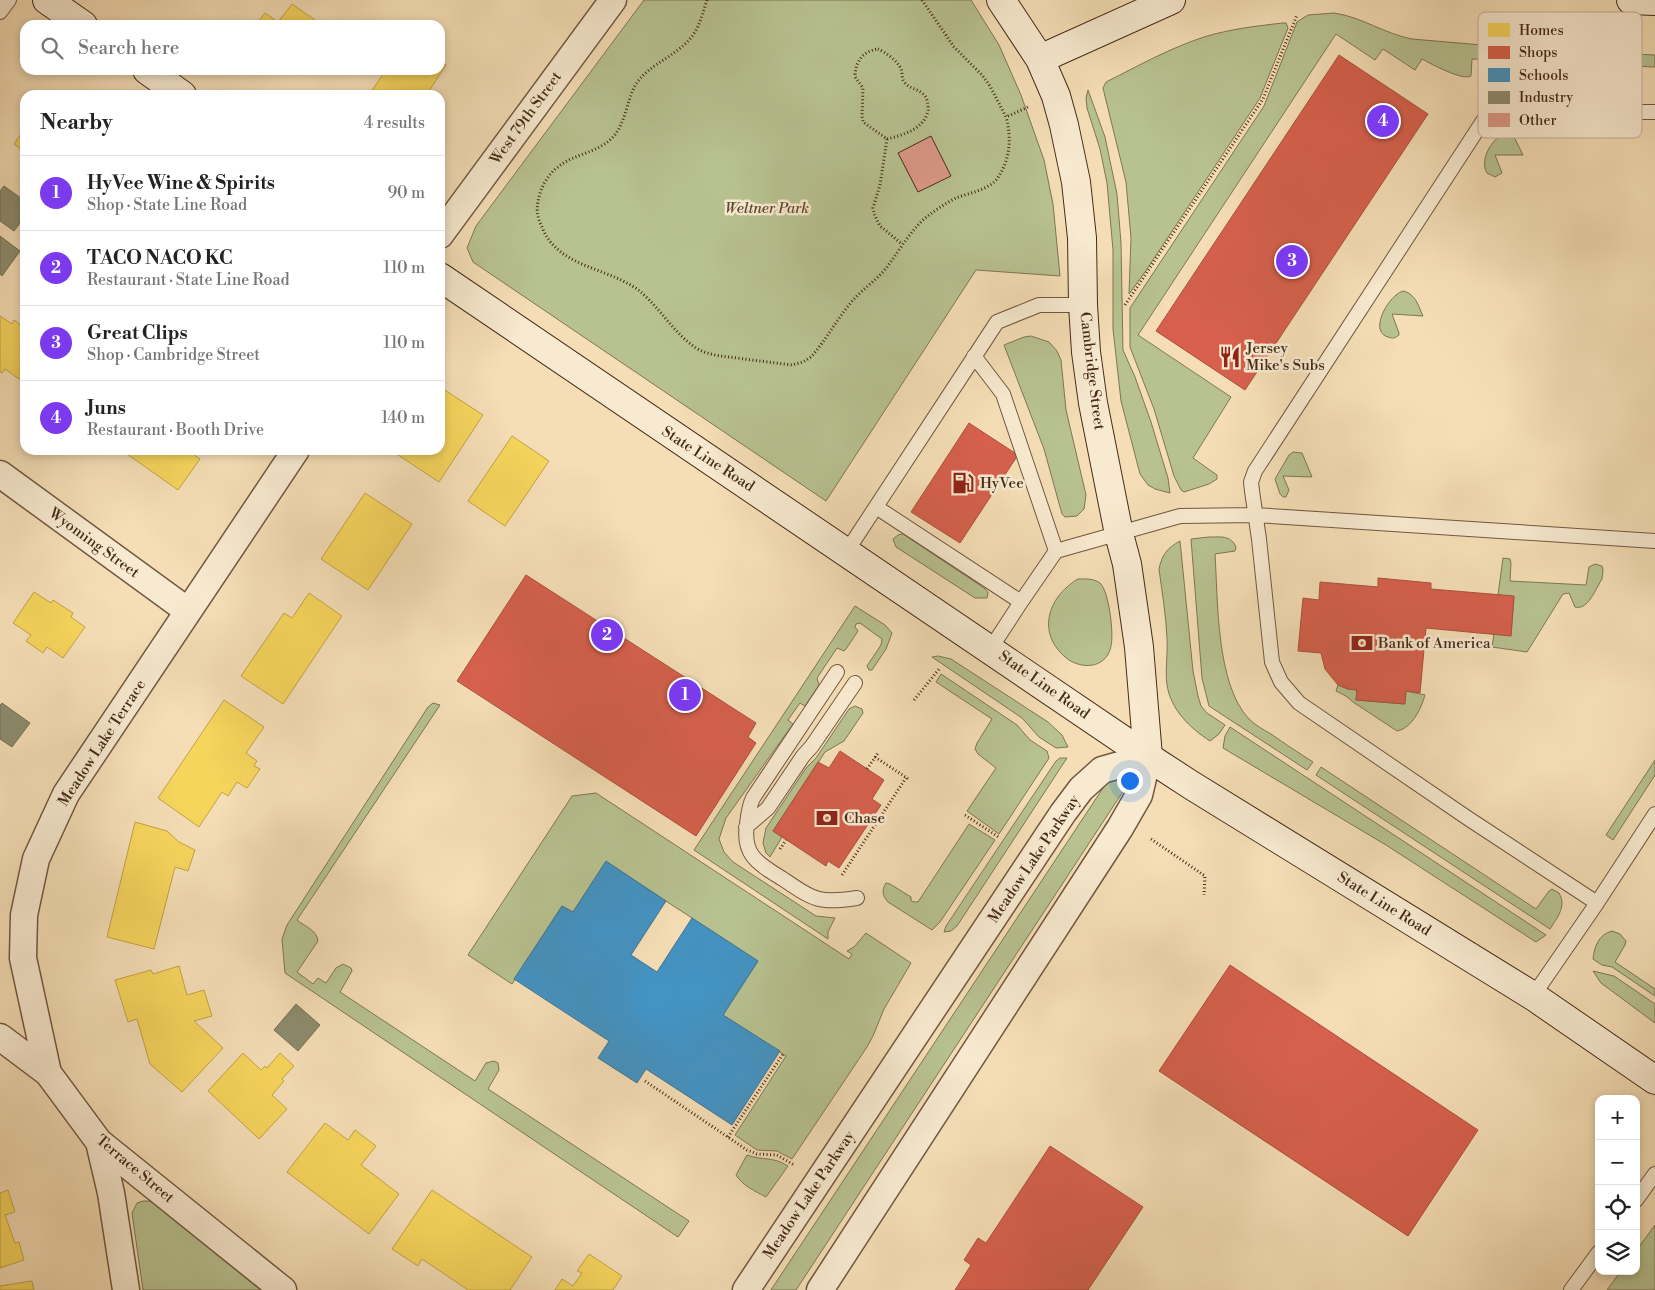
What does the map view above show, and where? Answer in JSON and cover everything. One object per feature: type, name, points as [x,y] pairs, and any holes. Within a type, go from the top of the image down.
[{"type":"main road","points":[[47,0],[76,20]]},
{"type":"main road","name":"Cambridge Street","points":[[1001,0],[1040,59],[1056,96],[1076,182],[1082,238],[1086,352],[1093,403],[1127,564],[1138,646],[1148,756]]},
{"type":"main road","points":[[1040,59],[1171,0]]},
{"type":"main road","points":[[1631,0],[1655,1]]},
{"type":"main road","points":[[153,75],[175,90]]},
{"type":"main road","name":"State Line Road","points":[[445,280],[666,432],[847,551],[1191,785],[1533,996],[1655,1080]]},
{"type":"street","name":"West 79th Street","points":[[445,228],[613,0]]},
{"type":"street","name":"Meadow Lake Terrace","points":[[48,1073],[23,958],[24,915],[36,859],[66,794],[293,455]]},
{"type":"street","name":"Wyoming Street","points":[[0,474],[188,611]]},
{"type":"street","name":"Meadow Lake Parkway","points":[[746,1290],[1063,813],[1081,789],[1102,770],[1148,756]]},
{"type":"street","points":[[820,1290],[1120,828],[1139,795],[1148,756]]},
{"type":"street","name":"Terrace Street","points":[[0,1037],[48,1073],[99,1142],[283,1290]]},
{"type":"street","points":[[99,1142],[111,1193],[126,1290]]},
{"type":"lane","points":[[0,12],[9,0]]},
{"type":"lane","points":[[1642,112],[1655,112]]},
{"type":"lane","points":[[1478,129],[1256,471],[1251,482],[1272,662],[1281,682],[1299,703],[1469,819],[1597,903]]},
{"type":"lane","points":[[847,551],[997,322],[1039,306],[1083,305]]},
{"type":"lane","points":[[974,356],[1003,394],[1056,551]]},
{"type":"lane","points":[[876,507],[1021,602]]},
{"type":"lane","points":[[991,648],[1056,551],[1180,516],[1255,516],[1655,541]]},
{"type":"lane","points":[[837,672],[753,798],[750,804],[746,827],[746,844],[751,855],[756,860],[805,894],[820,900],[833,902],[857,898]]},
{"type":"lane","points":[[746,827],[768,808],[854,683]]},
{"type":"lane","points":[[1533,996],[1655,814]]},
{"type":"lane","points":[[1640,1195],[1655,1174]]},
{"type":"lane","points":[[1571,1290],[1595,1257]]},
{"type":"path","points":[[706,0],[698,25],[685,44],[644,74],[637,83],[619,127],[612,138],[600,147],[555,168],[539,192],[537,207],[539,221],[544,233],[552,244],[575,262],[633,286],[644,294],[680,335],[695,347],[722,357],[792,364],[803,362],[811,357],[854,299],[886,269],[902,244],[923,220],[939,207],[989,186],[995,181],[1005,164],[1010,143],[1010,133],[1006,118],[990,86],[982,75],[954,47],[922,0]]},
{"type":"path","points":[[1126,305],[1264,100],[1297,15]]},
{"type":"path","points":[[874,50],[882,51],[896,62],[901,68],[903,80],[906,84],[919,90],[924,95],[928,106],[925,120],[917,128],[886,139],[863,122],[864,88],[855,77],[857,63],[862,56],[874,50]]},
{"type":"path","points":[[1006,118],[1030,106]]},
{"type":"path","points":[[886,139],[874,214],[880,226],[902,244]]},
{"type":"path","points":[[914,700],[940,668]]},
{"type":"path","points":[[868,769],[878,753]]},
{"type":"path","points":[[875,757],[910,780]]},
{"type":"path","points":[[839,878],[906,778]]},
{"type":"path","points":[[965,815],[1000,838]]},
{"type":"path","points":[[1151,839],[1205,876],[1204,895]]},
{"type":"path","points":[[775,856],[786,840]]},
{"type":"path","points":[[728,1137],[783,1054]]},
{"type":"path","points":[[645,1081],[752,1152],[777,1155],[794,1165]]},
{"type":"green space","name":"Weltner Park","points":[[644,0],[971,0],[999,45],[1021,95],[1044,160],[1053,204],[1060,276],[976,270],[826,501],[473,262],[467,248],[476,226]]},
{"type":"green space","points":[[1334,13],[1354,18],[1402,37],[1478,45],[1478,59],[1472,59],[1471,76],[1467,77],[1447,71],[1422,59],[1415,70],[1383,49],[1375,60],[1336,34],[1138,335],[1231,397],[1193,458],[1217,475],[1217,479],[1209,484],[1184,492],[1174,476],[1154,409],[1130,347],[1130,308],[1264,106],[1297,22],[1308,15]]},
{"type":"green space","points":[[1286,23],[1288,28],[1260,98],[1129,294],[1131,238],[1126,182],[1103,88],[1106,82],[1191,41],[1233,30]]},
{"type":"green space","points":[[1642,54],[1655,55],[1655,67],[1642,66]]},
{"type":"green space","points":[[1088,90],[1105,137],[1117,194],[1121,243],[1123,350],[1151,422],[1168,478],[1170,493],[1148,485],[1140,474],[1121,401],[1113,329],[1113,250],[1107,183],[1100,149],[1087,108],[1086,98]]},
{"type":"green space","points":[[1498,138],[1514,138],[1523,155],[1495,155],[1502,173],[1495,177],[1487,173],[1485,162],[1491,144]]},
{"type":"green space","points":[[1404,291],[1414,298],[1423,316],[1392,314],[1399,335],[1390,338],[1382,333],[1380,320],[1388,304],[1399,293]]},
{"type":"green space","points":[[1031,336],[1049,342],[1057,351],[1061,360],[1066,410],[1086,495],[1084,509],[1077,516],[1065,517],[1062,514],[1044,449],[1004,345]]},
{"type":"green space","points":[[1293,452],[1302,453],[1312,477],[1283,476],[1289,490],[1286,497],[1283,497],[1280,494],[1275,479],[1289,455]]},
{"type":"green space","points":[[903,534],[984,588],[988,592],[987,598],[975,598],[896,547],[893,539]]},
{"type":"green space","points":[[1221,537],[1231,540],[1236,547],[1235,551],[1215,554],[1218,618],[1230,685],[1238,704],[1249,719],[1313,762],[1307,770],[1209,706],[1202,678],[1191,539]]},
{"type":"green space","points":[[1180,541],[1193,671],[1198,696],[1201,706],[1207,713],[1225,725],[1219,734],[1210,741],[1182,718],[1169,694],[1167,685],[1165,612],[1159,569],[1166,552]]},
{"type":"green space","points":[[1503,558],[1510,559],[1510,581],[1586,585],[1589,567],[1595,564],[1602,566],[1602,579],[1584,606],[1575,607],[1569,593],[1563,594],[1527,652],[1492,647],[1494,634],[1511,635],[1514,597],[1498,595]]},
{"type":"green space","points":[[1078,579],[1092,580],[1100,583],[1106,595],[1111,623],[1112,640],[1109,653],[1100,662],[1088,666],[1069,660],[1052,640],[1049,629],[1052,607],[1058,596]]},
{"type":"green space","points":[[855,606],[885,625],[892,633],[886,649],[872,670],[869,670],[867,666],[881,645],[882,639],[860,623],[856,624],[855,627],[858,631],[846,649],[844,651],[837,648],[817,678],[819,685],[805,706],[800,703],[788,720],[793,724],[726,818],[719,839],[724,852],[733,862],[816,916],[835,918],[828,932],[828,939],[694,850]]},
{"type":"green space","points":[[938,656],[951,659],[1048,722],[1062,735],[1068,747],[1056,748],[1039,737],[1022,718],[932,657]]},
{"type":"green space","points":[[941,674],[1017,725],[1030,740],[1047,751],[1049,758],[999,834],[967,811],[996,768],[978,754],[975,749],[992,719],[936,682]]},
{"type":"green space","points":[[1338,685],[1357,690],[1356,700],[1404,704],[1406,691],[1425,695],[1418,712],[1411,722],[1397,731],[1336,691]]},
{"type":"green space","points":[[433,703],[440,705],[297,920],[313,931],[318,941],[297,972],[313,984],[318,978],[326,983],[336,968],[343,964],[351,968],[352,971],[340,992],[475,1081],[486,1063],[494,1061],[498,1063],[499,1070],[488,1089],[689,1221],[678,1237],[285,973],[282,939],[287,925],[428,707]]},
{"type":"green space","points":[[855,706],[862,709],[863,713],[844,741],[825,752],[773,831],[782,837],[770,857],[766,853],[763,843],[766,828],[806,768],[816,758],[849,709]]},
{"type":"green space","points":[[1230,727],[1546,935],[1536,942],[1386,845],[1223,748],[1225,736]]},
{"type":"green space","points":[[1060,758],[1067,758],[957,926],[951,931],[944,932],[946,926],[1056,761]]},
{"type":"green space","points":[[1655,760],[1655,775],[1613,840],[1606,835]]},
{"type":"green space","points":[[1321,767],[1536,909],[1549,891],[1552,889],[1559,893],[1562,907],[1550,929],[1316,775]]},
{"type":"green space","points":[[1113,780],[1122,782],[1124,787],[1122,793],[796,1290],[771,1290],[1107,782]]},
{"type":"green space","points":[[596,793],[849,959],[852,954],[847,951],[854,947],[866,933],[911,963],[884,1009],[867,1047],[792,1159],[777,1151],[757,1150],[735,1135],[786,1056],[723,1015],[758,961],[606,862],[573,912],[562,906],[512,984],[468,955],[572,796]]},
{"type":"green space","points":[[969,824],[995,840],[940,922],[932,930],[888,902],[883,893],[886,883],[911,897],[911,901],[918,902]]},
{"type":"green space","points":[[1612,931],[1620,934],[1626,941],[1615,962],[1655,989],[1655,996],[1612,967],[1602,965],[1593,959],[1598,942],[1604,935]]},
{"type":"green space","points":[[1593,971],[1614,976],[1655,1004],[1655,1023],[1601,983]]},
{"type":"green space","points":[[747,1155],[777,1161],[788,1166],[766,1197],[746,1185],[736,1175]]},
{"type":"green space","points":[[143,1201],[156,1204],[264,1290],[143,1290],[132,1213],[137,1203]]},
{"type":"green space","points":[[1655,1225],[1655,1290],[1607,1290],[1618,1275],[1640,1275],[1640,1246]]},
{"type":"building: Homes","points":[[292,4],[315,20],[280,20]]},
{"type":"building: Homes","points":[[265,13],[275,20],[260,20]]},
{"type":"building: Homes","points":[[383,75],[439,75],[430,90],[372,90]]},
{"type":"building: Homes","points":[[20,135],[20,148],[14,144]]},
{"type":"building: Homes","points":[[0,316],[12,324],[14,320],[20,324],[20,378],[19,379],[5,369],[2,373],[0,372]]},
{"type":"building: Homes","points":[[445,390],[483,415],[439,482],[398,455],[445,455]]},
{"type":"building: Homes","points":[[512,436],[549,461],[505,526],[468,501]]},
{"type":"building: Homes","points":[[128,455],[194,455],[200,459],[178,490]]},
{"type":"building: Homes","points":[[365,493],[412,524],[368,590],[321,559]]},
{"type":"building: Homes","points":[[34,592],[51,603],[53,600],[73,613],[71,617],[85,627],[63,658],[47,647],[43,653],[26,641],[31,635],[13,623]]},
{"type":"building: Homes","points":[[309,593],[342,616],[283,704],[241,676],[284,613],[292,618]]},
{"type":"building: Homes","points":[[224,700],[264,727],[246,753],[257,761],[254,766],[260,769],[247,788],[237,782],[228,796],[222,792],[199,827],[158,798]]},
{"type":"building: Homes","points":[[135,822],[167,831],[179,842],[195,850],[188,871],[175,867],[154,949],[107,937]]},
{"type":"building: Homes","points":[[179,966],[187,995],[204,990],[212,1016],[194,1021],[223,1048],[182,1092],[150,1064],[137,1019],[128,1022],[115,980],[151,970],[153,974]]},
{"type":"building: Homes","points":[[243,1053],[261,1070],[265,1066],[267,1068],[280,1053],[294,1066],[282,1079],[284,1081],[272,1095],[287,1109],[259,1139],[208,1091]]},
{"type":"building: Homes","points":[[325,1123],[348,1140],[355,1130],[376,1146],[361,1165],[399,1194],[369,1234],[287,1172]]},
{"type":"building: Homes","points":[[8,1190],[15,1212],[5,1215],[15,1243],[19,1242],[24,1260],[0,1268],[0,1193]]},
{"type":"building: Homes","points":[[432,1190],[532,1257],[510,1290],[468,1290],[422,1259],[418,1266],[392,1249]]},
{"type":"building: Homes","points":[[589,1254],[622,1276],[613,1290],[555,1290],[562,1279],[573,1286],[582,1273],[577,1271]]},
{"type":"building: Homes","points":[[32,1281],[34,1290],[0,1290],[0,1286]]},
{"type":"building: Shops","points":[[1339,55],[1428,114],[1245,390],[1156,331]]},
{"type":"building: Shops","points":[[969,423],[1018,455],[960,543],[911,512]]},
{"type":"building: Shops","points":[[526,575],[756,723],[748,737],[756,743],[696,836],[457,681]]},
{"type":"building: Shops","name":"Bank of America","points":[[1378,578],[1431,583],[1431,589],[1514,596],[1511,636],[1426,628],[1420,693],[1406,691],[1405,704],[1356,700],[1357,690],[1338,685],[1325,669],[1321,653],[1298,651],[1303,598],[1319,600],[1320,582],[1378,587]]},
{"type":"building: Shops","name":"Chase","points":[[840,751],[884,780],[872,799],[881,805],[839,868],[828,861],[826,866],[773,831],[818,762],[829,768]]},
{"type":"building: Shops","points":[[1230,965],[1478,1130],[1408,1236],[1159,1071]]},
{"type":"building: Shops","points":[[1050,1146],[1143,1207],[1088,1290],[955,1290],[971,1265],[964,1260],[978,1238],[986,1243]]},
{"type":"building: Schools","points":[[606,861],[666,901],[631,955],[657,972],[692,918],[758,961],[723,1015],[780,1051],[732,1125],[646,1069],[637,1083],[598,1058],[609,1041],[514,979],[562,906],[573,912]]},
{"type":"building: Industry","points":[[4,186],[20,197],[20,223],[14,231],[0,221],[0,191]]},
{"type":"building: Industry","points":[[0,236],[20,251],[2,276],[0,274]]},
{"type":"building: Industry","points":[[2,703],[30,723],[12,747],[0,739],[0,705]]},
{"type":"building: Industry","points":[[296,1004],[320,1025],[298,1051],[274,1030]]},
{"type":"building: Other","points":[[931,136],[951,176],[918,192],[898,153]]},
{"type":"place","name":"Juns","points":[[1383,121]]},
{"type":"place","name":"Great Clips","points":[[1292,261]]},
{"type":"place","name":"Jersey Mike's Subs","points":[[1230,357]]},
{"type":"place","name":"HyVee","points":[[963,483]]},
{"type":"place","name":"TACO NACO KC","points":[[607,635]]},
{"type":"place","name":"Bank of America","points":[[1362,643]]},
{"type":"place","name":"HyVee Wine & Spirits","points":[[685,695]]},
{"type":"place","name":"Chase","points":[[827,818]]}]
